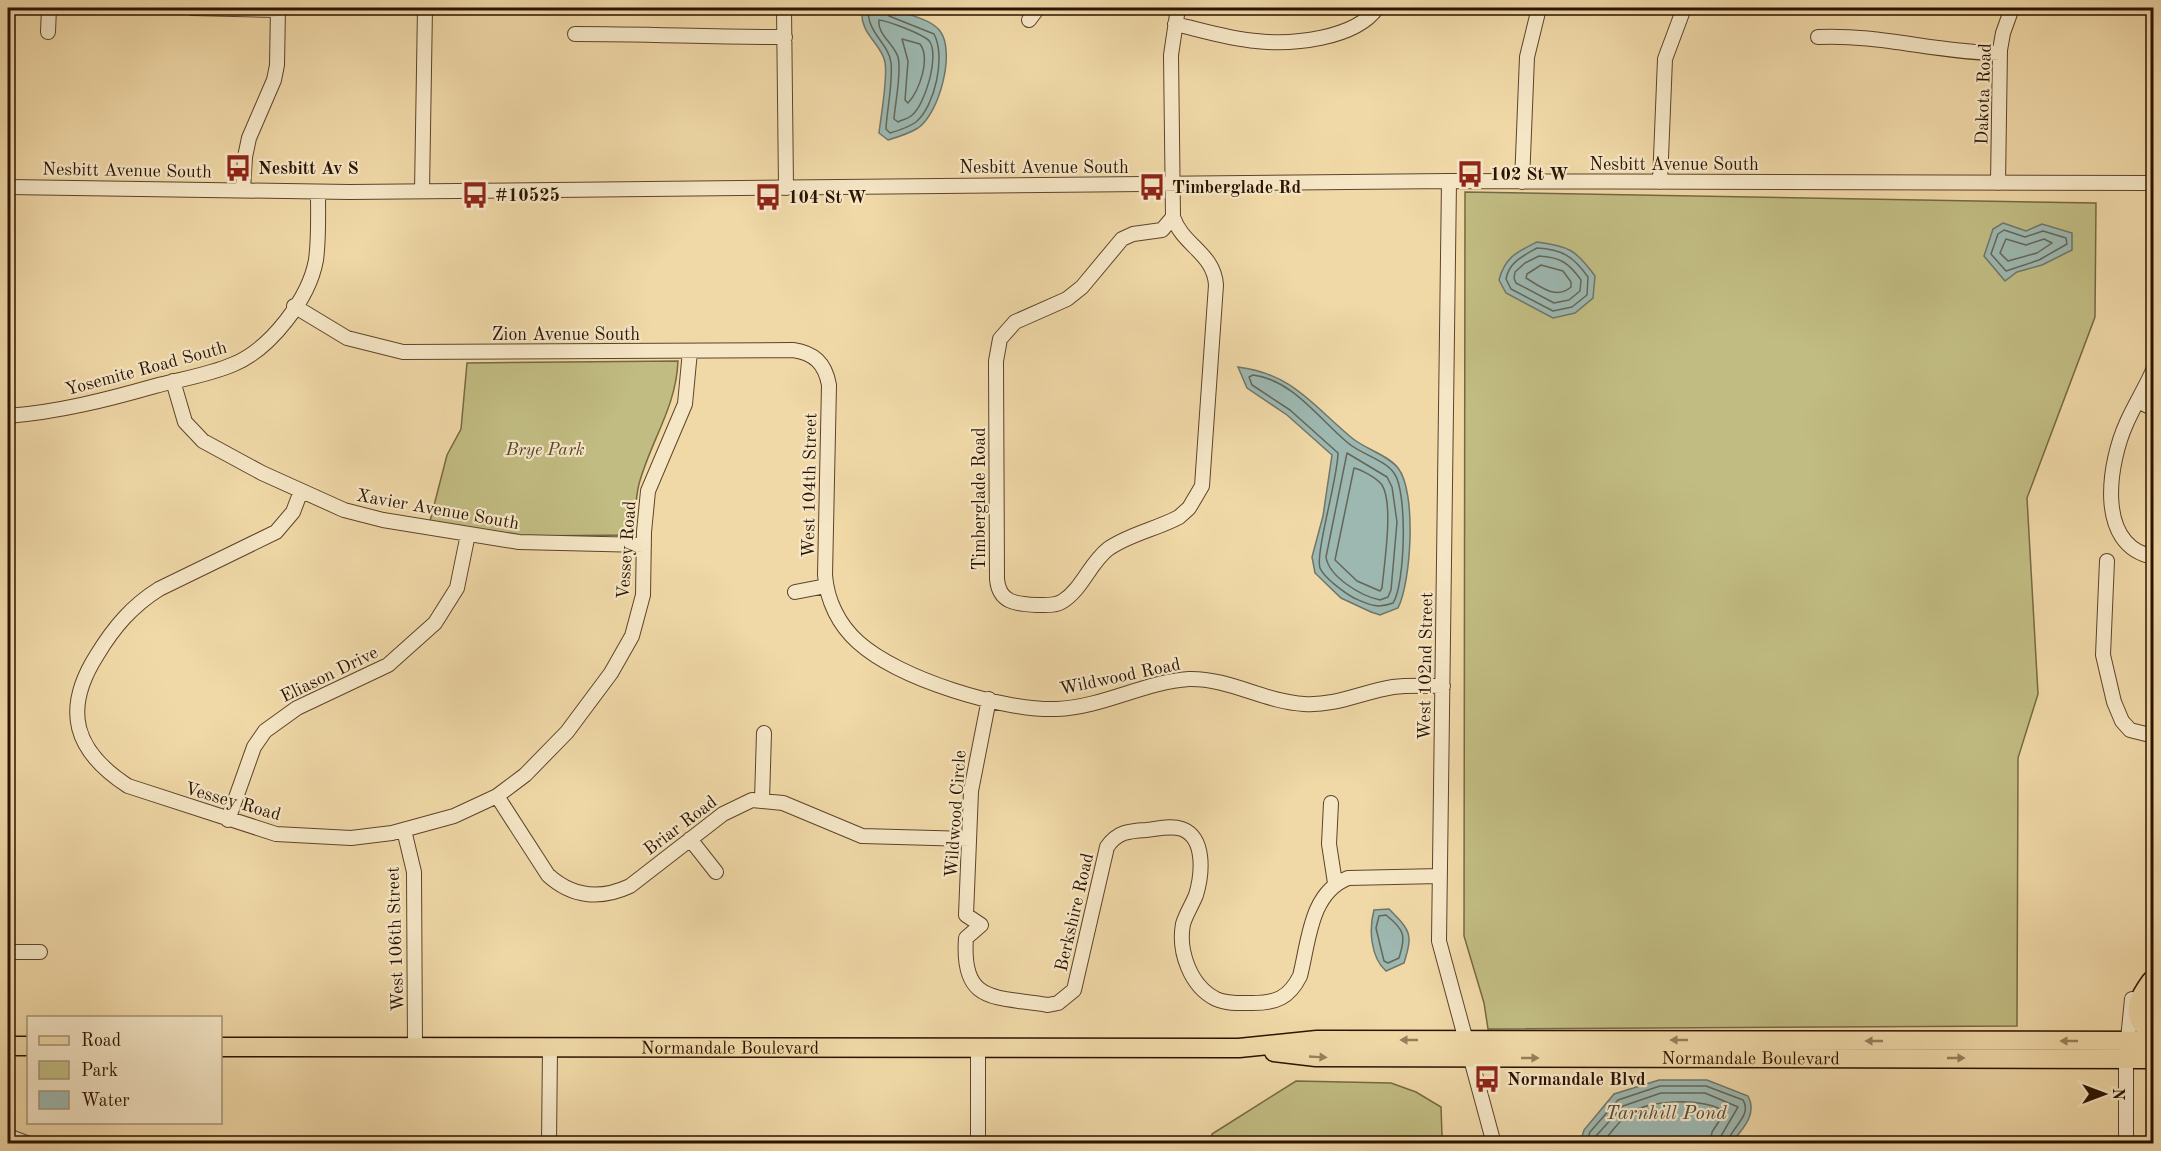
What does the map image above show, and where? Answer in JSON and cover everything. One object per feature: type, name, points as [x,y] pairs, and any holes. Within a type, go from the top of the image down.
[{"type":"main road","points":[[2152,981],[2143,992],[2137,1012],[2144,1028],[2154,1032]]},
{"type":"main road","name":"Normandale Boulevard","points":[[222,1047],[1239,1048],[1317,1040],[1467,1040],[2126,1050],[2154,1059]]},
{"type":"main road","name":"Normandale Boulevard","points":[[1239,1048],[1316,1057],[1472,1058],[2126,1050],[2154,1041]]},
{"type":"main road","points":[[8,1046],[27,1046]]},
{"type":"street","points":[[48,32],[49,8]]},
{"type":"street","points":[[192,8],[278,9],[277,65],[274,80],[249,138],[244,157],[243,190]]},
{"type":"street","points":[[422,191],[424,8]]},
{"type":"street","points":[[784,8],[786,188]]},
{"type":"street","points":[[1029,20],[1038,8]]},
{"type":"street","points":[[1173,217],[1171,55],[1178,8]]},
{"type":"street","points":[[1175,24],[1257,42],[1289,41],[1353,28],[1377,8]]},
{"type":"street","points":[[1522,182],[1527,57],[1539,8]]},
{"type":"street","points":[[1660,182],[1665,59],[1684,8]]},
{"type":"street","name":"Dakota Road","points":[[1998,183],[2000,53],[2003,33],[2012,8]]},
{"type":"street","points":[[575,34],[668,33],[694,37],[784,38]]},
{"type":"street","points":[[1818,37],[1866,37],[1954,51],[2000,53]]},
{"type":"street","name":"Nesbitt Avenue South","points":[[8,187],[318,192],[786,188],[1174,189],[1449,181],[2154,183]]},
{"type":"street","name":"West 102nd Street","points":[[1449,181],[1439,941],[1494,1143]]},
{"type":"street","name":"Yosemite Road South","points":[[8,416],[67,409],[234,364],[253,354],[283,324],[311,278],[315,262],[318,192]]},
{"type":"street","name":"Timberglade Road","points":[[1173,217],[1182,236],[1205,256],[1215,274],[1202,486],[1189,508],[1179,517],[1108,550],[1097,559],[1065,601],[1049,605],[1016,604],[1008,601],[998,587],[997,579],[996,361],[1000,339],[1015,322],[1067,299],[1082,287],[1122,239],[1133,234],[1162,230],[1173,217]]},
{"type":"street","name":"Zion Avenue South","points":[[294,306],[347,338],[403,352],[804,352],[814,356],[822,364],[829,385]]},
{"type":"street","name":"Vessey Road","points":[[301,491],[293,512],[276,532],[177,579],[141,600],[112,630],[80,687],[76,717],[86,746],[112,776],[147,794],[276,834],[297,837],[372,838],[454,816],[497,796],[548,754],[567,732],[622,656],[641,606],[648,491],[686,404],[690,351]]},
{"type":"street","points":[[2154,368],[2119,442],[2114,465],[2112,509],[2114,521],[2127,543],[2154,557]]},
{"type":"street","name":"Xavier Avenue South","points":[[173,381],[180,410],[193,433],[224,453],[301,491],[364,516],[540,544],[644,545]]},
{"type":"street","name":"West 104th Street","points":[[829,385],[826,586],[843,626],[857,641],[874,655],[945,688]]},
{"type":"street","points":[[2138,401],[2154,409]]},
{"type":"street","name":"Eliason Drive","points":[[228,820],[250,756],[265,731],[297,708],[388,665],[405,653],[435,623],[457,588],[468,534]]},
{"type":"street","points":[[2107,561],[2103,655],[2114,702],[2122,722],[2130,730],[2154,736]]},
{"type":"street","points":[[795,592],[826,586]]},
{"type":"street","name":"Wildwood Road","points":[[945,688],[1035,708],[1057,709],[1100,702],[1172,681],[1192,679],[1224,684],[1281,701],[1326,704],[1392,687],[1443,686]]},
{"type":"street","name":"Wildwood Circle","points":[[981,925],[966,915],[974,765],[988,699]]},
{"type":"street","points":[[762,800],[764,733]]},
{"type":"street","name":"Briar Road","points":[[497,796],[548,875],[559,885],[586,895],[616,893],[630,886],[736,805],[762,800],[783,803],[862,836],[969,839]]},
{"type":"street","points":[[1331,803],[1329,844],[1335,883],[1348,878],[1440,876]]},
{"type":"street","name":"Berkshire Road","points":[[981,925],[966,938],[965,969],[976,988],[995,997],[1048,1005],[1058,1003],[1074,990],[1104,855],[1111,840],[1125,831],[1182,829],[1196,841],[1201,865],[1195,896],[1183,927],[1184,952],[1194,980],[1216,999],[1231,1003],[1276,1002],[1294,987],[1300,976],[1318,903],[1335,883]]},
{"type":"street","name":"West 106th Street","points":[[404,830],[415,883],[415,1047]]},
{"type":"street","points":[[690,839],[716,872]]},
{"type":"street","points":[[8,952],[40,952]]},
{"type":"street","points":[[2126,1143],[2126,1050],[2131,1002],[2152,981]]},
{"type":"street","points":[[549,1143],[550,1047]]},
{"type":"street","points":[[978,1049],[978,1143]]},
{"type":"street","points":[[8,1136],[28,1143]]},
{"type":"street","points":[[247,1143],[373,1143]]},
{"type":"green space","points":[[1465,192],[2096,203],[2095,317],[2027,498],[2038,694],[2018,758],[2017,1026],[1488,1029],[1484,1003],[1464,936]]},
{"type":"green space","name":"Brye Park","points":[[678,361],[673,394],[639,484],[633,535],[523,536],[430,521],[447,455],[461,429],[467,363]]},
{"type":"green space","points":[[1296,1081],[1391,1083],[1416,1092],[1441,1107],[1442,1136],[1439,1144],[1212,1143],[1212,1134]]},
{"type":"water","points":[[862,8],[881,9],[915,16],[934,25],[945,41],[946,67],[933,110],[918,128],[888,140],[879,133],[885,87],[885,62],[864,25]]},
{"type":"water","points":[[2003,223],[2026,231],[2042,224],[2072,233],[2072,250],[2042,265],[2017,272],[2005,281],[1984,256],[1993,229]]},
{"type":"water","points":[[1537,242],[1557,245],[1571,251],[1595,276],[1593,298],[1575,313],[1553,318],[1506,293],[1499,280],[1505,266],[1513,256]]},
{"type":"water","points":[[1238,367],[1273,376],[1288,384],[1352,438],[1388,459],[1398,468],[1408,496],[1410,538],[1406,579],[1398,608],[1380,615],[1371,612],[1341,598],[1315,573],[1312,557],[1323,516],[1332,455],[1287,415],[1247,388]]},
{"type":"water","points":[[1389,909],[1406,928],[1409,945],[1404,963],[1386,971],[1374,950],[1372,925],[1374,910]]},
{"type":"water","name":"Tarnhill Pond","points":[[1659,1080],[1707,1080],[1748,1096],[1751,1103],[1750,1115],[1740,1133],[1731,1143],[1580,1143],[1584,1130],[1614,1094]]},
{"type":"place","name":"Nesbitt Av S","points":[[238,168]]},
{"type":"place","name":"102 St W","points":[[1470,174]]},
{"type":"place","name":"Timberglade Rd","points":[[1152,187]]},
{"type":"place","name":"#10525","points":[[475,195]]},
{"type":"place","name":"104 St W","points":[[768,197]]},
{"type":"place","name":"Normandale Blvd","points":[[1487,1079]]}]
